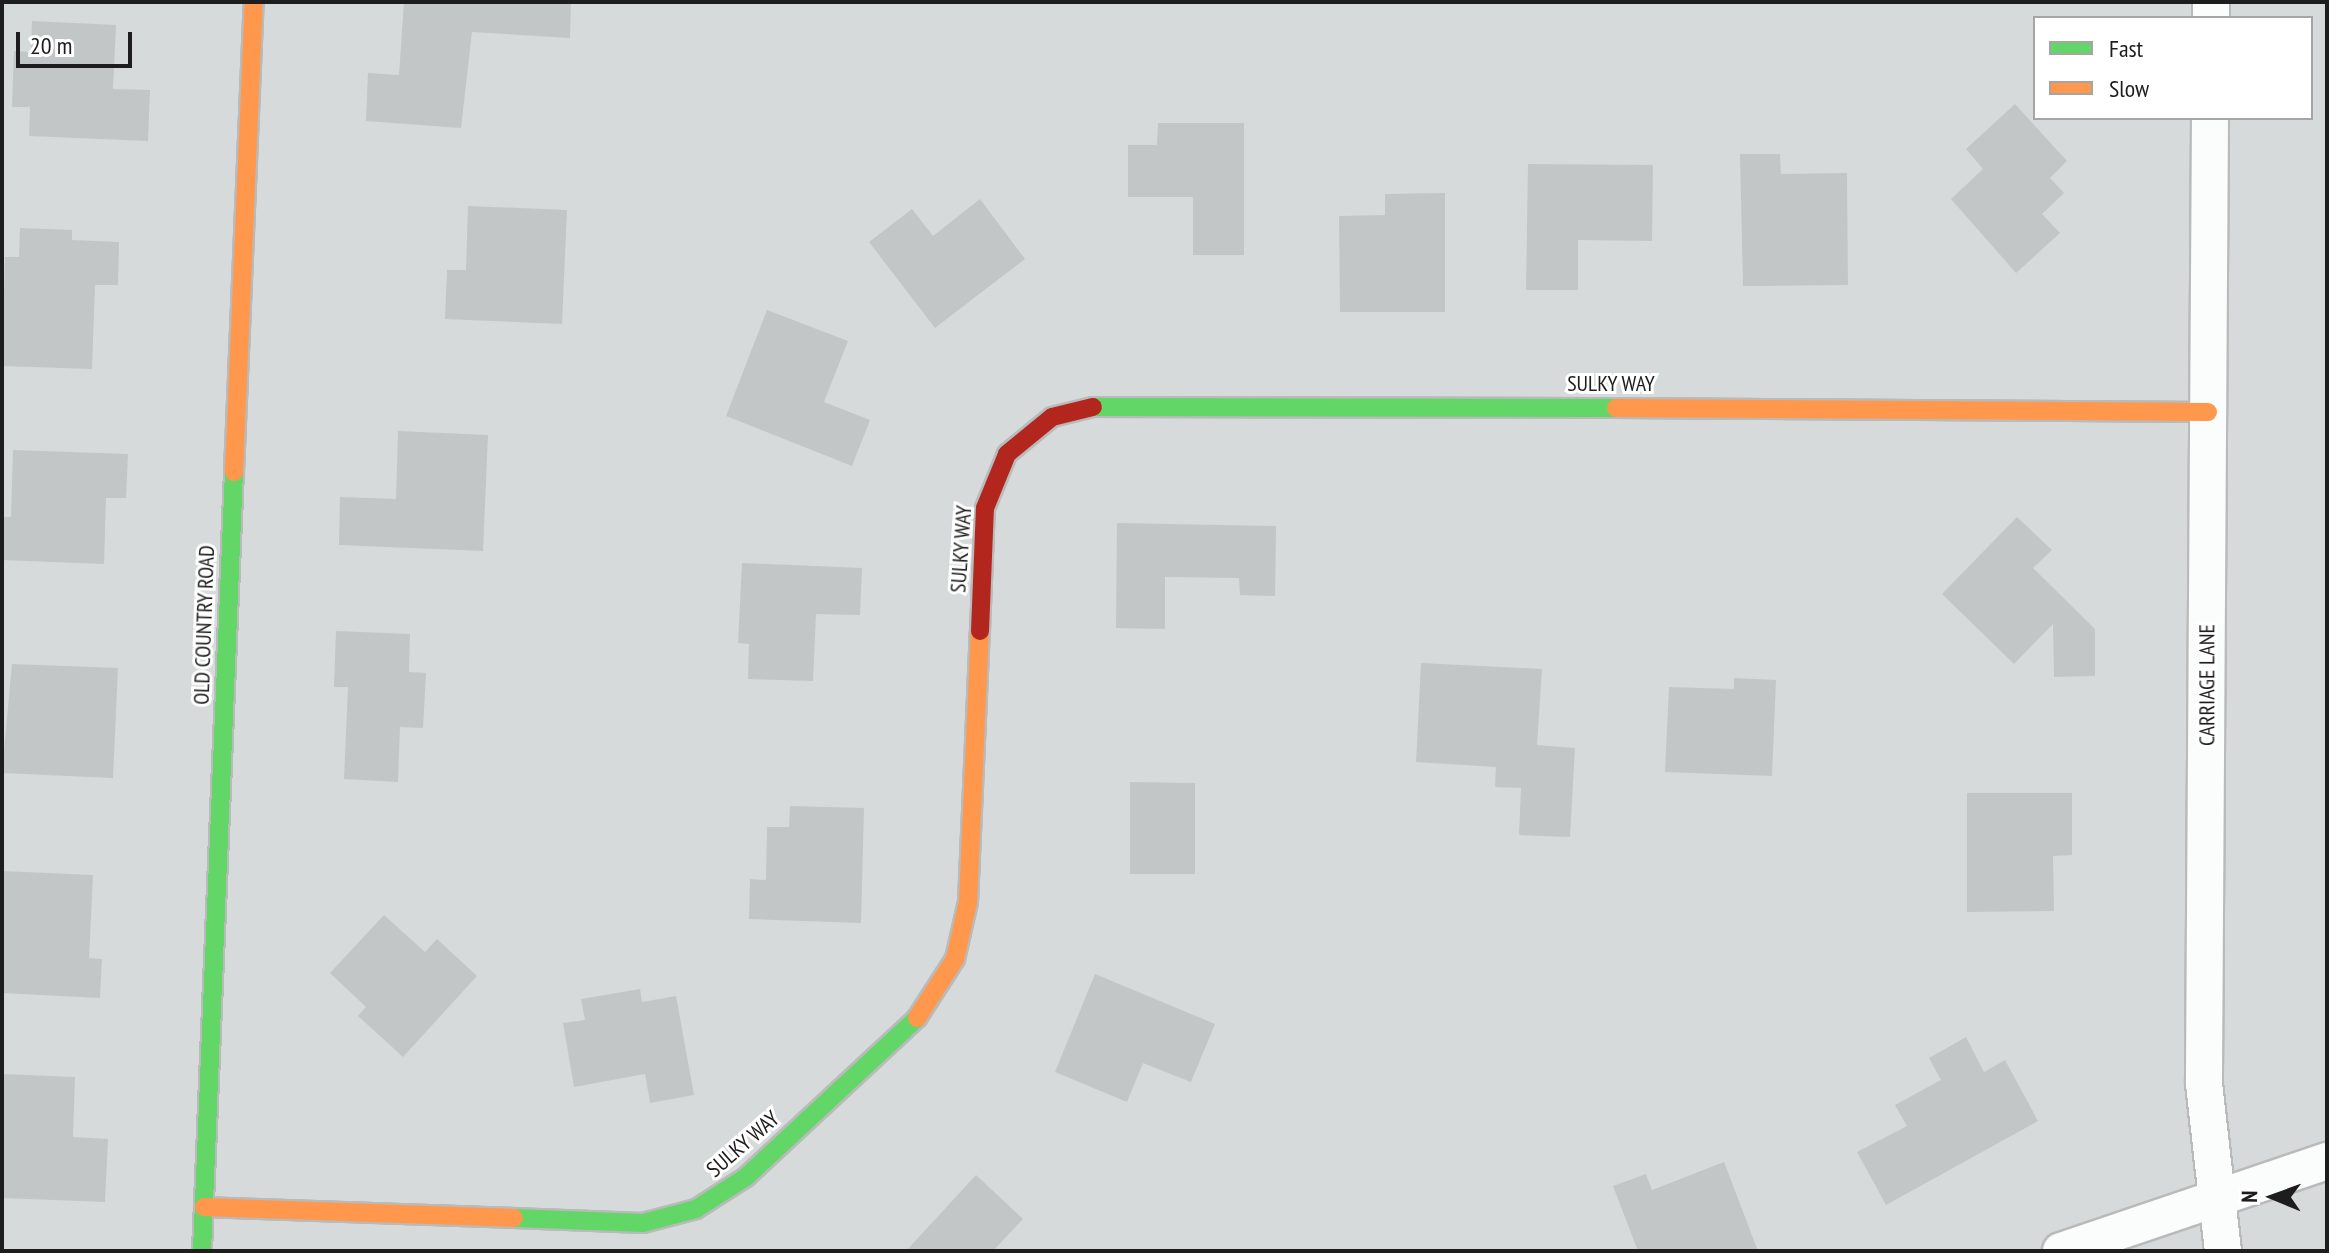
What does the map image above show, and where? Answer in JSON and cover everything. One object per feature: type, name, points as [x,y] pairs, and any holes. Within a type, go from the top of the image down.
[{"type":"street","name":"OLD COUNTRY ROAD","points":[[202,1251],[254,2]]},
{"type":"street","name":"CARRIAGE LANE","points":[[2210,120],[2204,1084],[2213,1196],[2223,1251]]},
{"type":"street","name":"SULKY WAY","points":[[204,1207],[643,1223],[696,1209],[723,1195],[925,1011],[955,959],[964,931],[985,508],[1007,454],[1052,417],[1108,404],[2208,412]]},
{"type":"street","points":[[2061,1251],[2213,1196],[2327,1161]]},
{"type":"shaded area","points":[[2,2],[2327,2],[2327,1251],[2,1251]]},
{"type":"building","points":[[404,2],[571,2],[570,38],[472,32],[461,128],[366,121],[368,73],[399,75]]},
{"type":"building","points":[[32,21],[116,25],[113,89],[150,90],[148,141],[29,136],[30,107],[12,107],[14,51],[31,52]]},
{"type":"building","points":[[2015,104],[2067,161],[2050,178],[2064,193],[2042,214],[2060,233],[2016,273],[1951,199],[1983,169],[1966,149]]},
{"type":"building","points":[[1158,123],[1244,123],[1244,255],[1193,255],[1193,197],[1128,197],[1128,145],[1157,145]]},
{"type":"building","points":[[1740,154],[1780,154],[1781,174],[1847,173],[1848,285],[1743,286]]},
{"type":"building","points":[[1528,164],[1653,165],[1652,241],[1578,240],[1578,290],[1526,290]]},
{"type":"building","points":[[1445,193],[1445,312],[1340,312],[1339,216],[1385,215],[1385,194]]},
{"type":"building","points":[[980,199],[1025,259],[935,328],[869,242],[912,209],[933,236]]},
{"type":"building","points":[[468,206],[567,210],[562,324],[445,319],[447,270],[466,270]]},
{"type":"building","points":[[20,228],[72,230],[72,240],[119,242],[118,285],[95,285],[92,369],[2,366],[5,257],[19,257]]},
{"type":"building","points":[[767,310],[848,341],[824,402],[870,420],[852,466],[726,416]]},
{"type":"building","points":[[398,431],[488,435],[483,551],[339,545],[340,497],[396,499]]},
{"type":"building","points":[[13,450],[128,454],[126,498],[106,498],[104,564],[2,560],[2,517],[11,517]]},
{"type":"building","points":[[2017,517],[2052,550],[2033,568],[2095,629],[2095,676],[2054,677],[2053,624],[2014,664],[1942,594]]},
{"type":"building","points":[[1117,523],[1276,526],[1275,596],[1240,595],[1239,578],[1165,577],[1165,629],[1116,628]]},
{"type":"building","points":[[742,563],[862,568],[860,615],[816,614],[813,681],[748,679],[749,644],[738,643]]},
{"type":"building","points":[[336,631],[410,634],[409,672],[426,673],[423,728],[400,727],[398,782],[344,779],[348,687],[334,687]]},
{"type":"building","points":[[1421,663],[1542,669],[1537,745],[1575,748],[1570,837],[1519,835],[1521,788],[1495,787],[1496,767],[1416,762]]},
{"type":"building","points":[[12,664],[118,668],[113,778],[2,773]]},
{"type":"building","points":[[1734,678],[1776,680],[1772,776],[1665,772],[1669,687],[1734,689]]},
{"type":"building","points":[[1130,782],[1195,783],[1195,874],[1130,874]]},
{"type":"building","points":[[1967,793],[2072,793],[2072,855],[2053,856],[2054,911],[1967,912]]},
{"type":"building","points":[[790,806],[864,808],[861,923],[749,919],[750,879],[766,880],[767,827],[789,827]]},
{"type":"building","points":[[2,871],[93,875],[89,958],[102,959],[100,998],[2,993]]},
{"type":"building","points":[[384,915],[425,952],[437,939],[477,976],[403,1057],[358,1016],[366,1007],[330,973]]},
{"type":"building","points":[[1095,974],[1215,1024],[1191,1082],[1143,1063],[1127,1102],[1055,1072]]},
{"type":"building","points":[[640,989],[642,1002],[676,996],[694,1095],[650,1103],[645,1074],[574,1087],[563,1023],[585,1020],[581,999]]},
{"type":"building","points":[[1966,1037],[1984,1072],[2005,1060],[2038,1121],[1886,1205],[1857,1152],[1907,1126],[1895,1105],[1941,1080],[1929,1058]]},
{"type":"building","points":[[2,1074],[75,1077],[73,1137],[108,1139],[105,1202],[2,1198]]},
{"type":"building","points":[[1724,1162],[1758,1251],[1638,1251],[1613,1186],[1646,1174],[1652,1190]]},
{"type":"building","points":[[976,1175],[1023,1219],[993,1251],[906,1251]]},
{"type":"traffic: fast","points":[[1093,407],[1616,408]]},
{"type":"traffic: fast","points":[[202,1251],[234,472]]},
{"type":"traffic: fast","points":[[514,1218],[643,1223],[696,1209],[746,1177],[917,1018]]},
{"type":"traffic: slow","points":[[234,472],[254,2]]},
{"type":"traffic: slow","points":[[1616,408],[2208,412]]},
{"type":"traffic: slow","points":[[917,1018],[955,959],[968,902],[980,631]]},
{"type":"traffic: slow","points":[[204,1207],[514,1218]]},
{"type":"traffic: jam","points":[[980,631],[985,508],[1007,454],[1052,417],[1093,407]]}]
